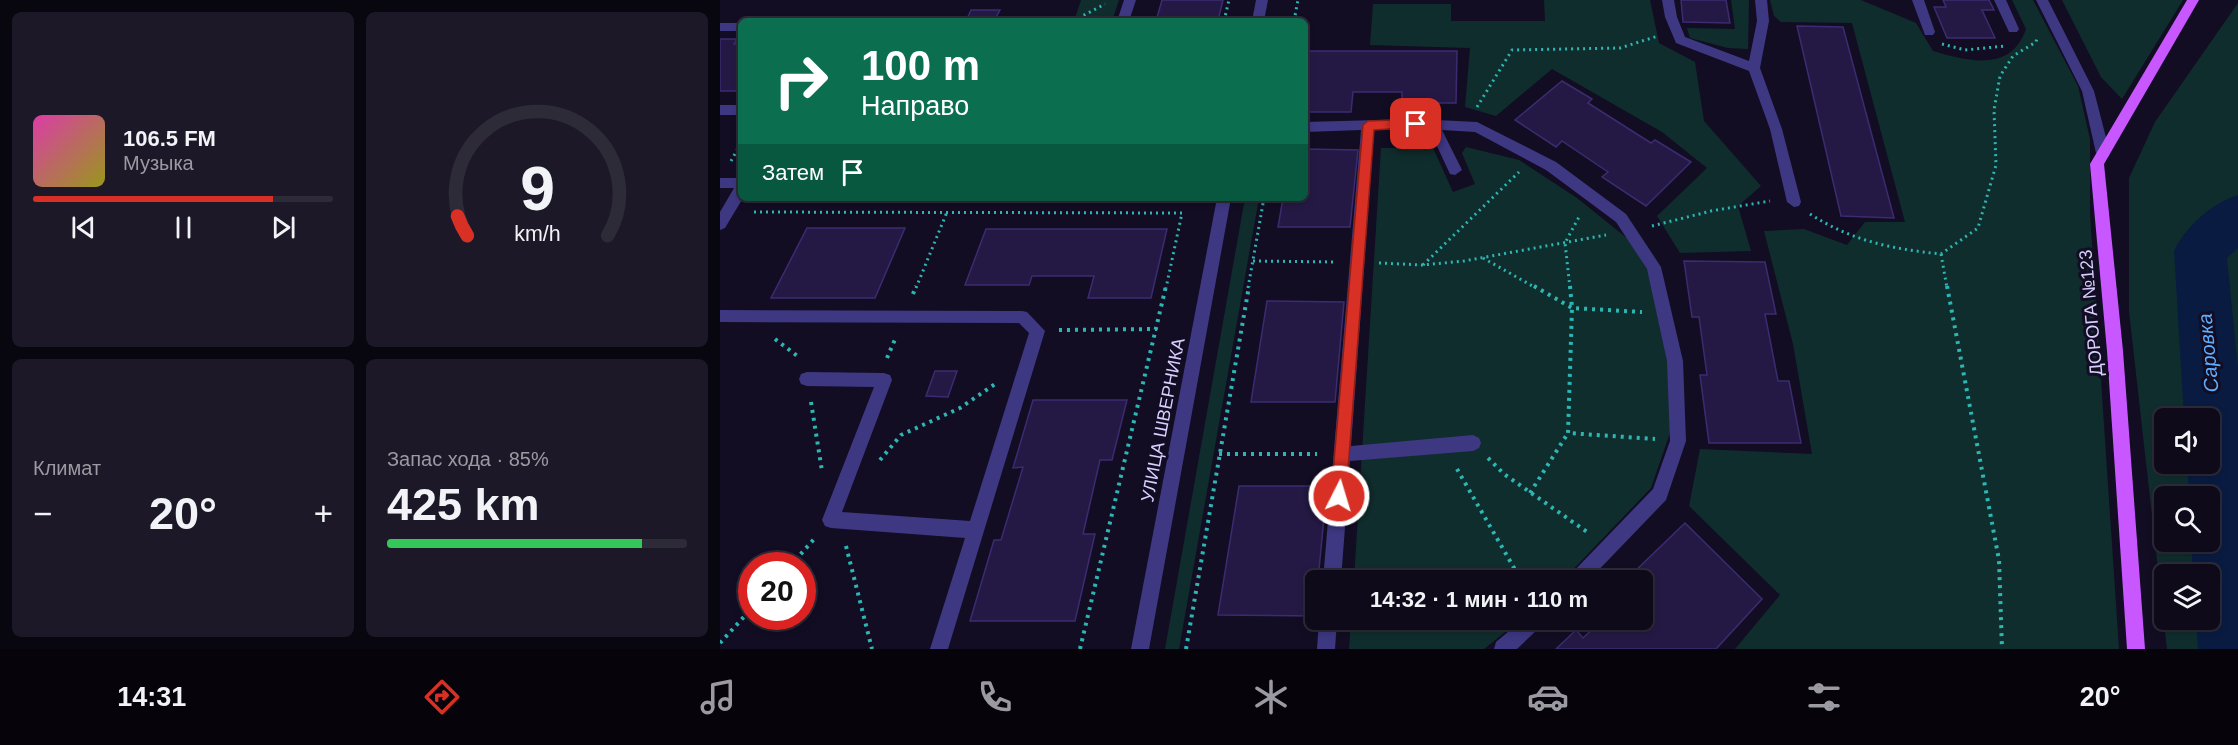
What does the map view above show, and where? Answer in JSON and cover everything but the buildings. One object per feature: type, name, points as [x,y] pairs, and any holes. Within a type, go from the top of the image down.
[{"type":"main road","name":"ДОРОГА №123","points":[[2136,649],[2115,351],[2097,164],[2193,0]]},
{"type":"street","points":[[1124,18],[1130,0]]},
{"type":"street","points":[[1259,18],[1262,0]]},
{"type":"street","points":[[1668,0],[1671,17],[1680,40],[1754,68]]},
{"type":"street","points":[[1761,0],[1762,21],[1754,68],[1776,129],[1794,202]]},
{"type":"street","points":[[1918,0],[1929,32]]},
{"type":"street","points":[[2000,0],[2013,29]]},
{"type":"street","points":[[2044,3],[2088,91],[2103,153]]},
{"type":"street","points":[[720,27],[738,27]]},
{"type":"street","points":[[720,110],[738,110]]},
{"type":"street","points":[[1333,570],[1368,125]]},
{"type":"street","points":[[1433,125],[1455,170]]},
{"type":"street","points":[[1308,127],[1433,125],[1477,127],[1551,166],[1621,218],[1654,267],[1675,361],[1678,441],[1660,494],[1587,570]]},
{"type":"street","points":[[720,183],[738,182]]},
{"type":"street","points":[[724,218],[738,186]]},
{"type":"street","name":"УЛИЦА ШВЕРНИКА","points":[[1140,649],[1223,201]]},
{"type":"street","points":[[720,316],[1022,317],[1037,331],[939,649]]},
{"type":"street","points":[[807,379],[884,380],[831,520],[976,530]]},
{"type":"street","points":[[1342,454],[1473,443]]},
{"type":"street","points":[[1326,649],[1327,630]]},
{"type":"street","points":[[1503,649],[1524,630]]},
{"type":"path","points":[[1079,18],[1114,0]]},
{"type":"path","points":[[1225,18],[1229,0]]},
{"type":"path","points":[[1295,18],[1298,0]]},
{"type":"path","points":[[1794,202],[1836,231],[1898,250],[1941,254],[1978,228],[1996,165],[1994,110],[2000,76],[2013,56],[2036,42],[2044,3]]},
{"type":"path","points":[[1929,32],[1936,41],[1948,47],[1970,50],[2005,46],[2013,29]]},
{"type":"path","points":[[1464,126],[1512,50],[1620,48],[1659,36]]},
{"type":"path","points":[[731,161],[738,148]]},
{"type":"path","points":[[1422,265],[1535,157]]},
{"type":"path","points":[[1530,493],[1568,433],[1572,308],[1565,243],[1591,196]]},
{"type":"path","points":[[1186,649],[1263,201]]},
{"type":"path","points":[[1253,261],[1422,265],[1482,258],[1630,231],[1763,201]]},
{"type":"path","points":[[724,218],[947,212],[1182,213],[1157,329],[1080,649]]},
{"type":"path","points":[[878,380],[947,212]]},
{"type":"path","points":[[1941,254],[1999,560],[2002,649]]},
{"type":"path","points":[[1482,258],[1572,308],[1665,313]]},
{"type":"path","points":[[1037,331],[1157,329]]},
{"type":"path","points":[[873,469],[901,435],[960,408],[1028,363]]},
{"type":"path","points":[[1568,433],[1678,441]]},
{"type":"path","points":[[1473,443],[1504,474],[1594,537]]},
{"type":"path","points":[[1444,446],[1515,570]]},
{"type":"path","points":[[1219,454],[1342,454]]},
{"type":"path","points":[[802,552],[831,520]]},
{"type":"path","points":[[720,643],[738,623]]},
{"type":"green space","points":[[1081,0],[1119,0],[1113,18],[1075,18]]},
{"type":"green space","points":[[1544,0],[1650,0],[1659,43],[1695,62],[1704,121],[1761,186],[1738,206],[1751,251],[1680,253],[1657,216],[1707,168],[1662,132],[1552,69],[1496,116],[1465,107],[1470,48],[1370,45],[1373,4],[1451,4],[1451,21],[1545,21]]},
{"type":"green space","points":[[1731,0],[1749,0],[1748,49],[1728,48],[1690,38],[1687,28],[1735,29]]},
{"type":"green space","points":[[1770,0],[1861,0],[1916,23],[1933,51],[1960,58],[1987,60],[1999,58],[2010,52],[2019,43],[2026,29],[2012,0],[2033,0],[2078,86],[2090,139],[2090,215],[2119,649],[1735,649],[1780,595],[1689,506],[1700,449],[1812,454],[1793,344],[1764,231],[1804,229],[1847,245],[1865,222],[1905,222],[1852,23],[1781,22],[1774,16]]},
{"type":"green space","points":[[2062,0],[2183,0],[2122,99],[2101,77]]},
{"type":"green space","points":[[2238,3],[2238,649],[2167,649],[2165,630],[2220,630],[2220,564],[2157,564],[2156,552],[2220,552],[2220,486],[2154,486],[2154,533],[2129,311],[2129,178],[2155,122]]},
{"type":"green space","points":[[1466,147],[1519,160],[1577,198],[1628,239],[1650,274],[1669,370],[1671,430],[1651,488],[1573,570],[1355,570],[1381,148],[1433,148],[1453,192],[1475,184],[1462,153]]},
{"type":"green space","points":[[1244,201],[1258,201],[1179,649],[1165,649]]},
{"type":"green space","points":[[1350,630],[1508,630],[1484,649],[1349,649]]},
{"type":"waterway","name":"Саровка","points":[[2232,649],[2200,251],[2238,216]]},
{"type":"route","points":[[1339,496],[1368,125],[1416,124]]}]
